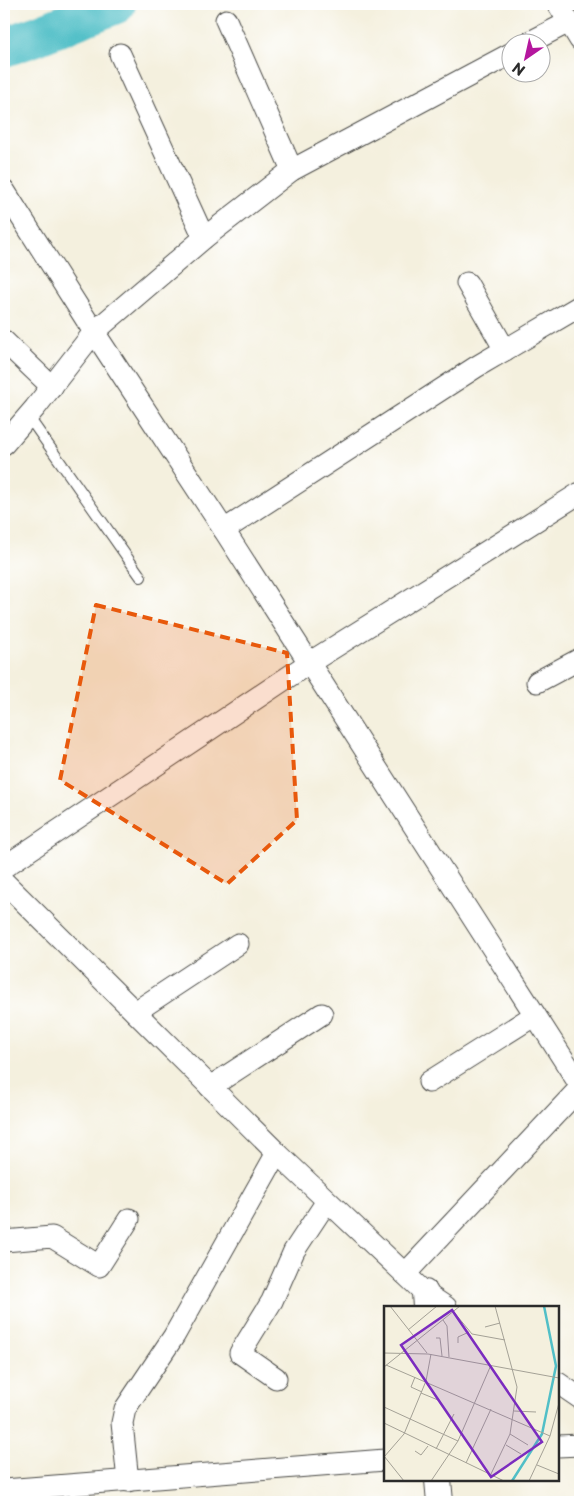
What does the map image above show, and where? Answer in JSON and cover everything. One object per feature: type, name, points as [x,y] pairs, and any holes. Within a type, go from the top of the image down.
[{"type":"street","points":[[226,20],[292,170]]},
{"type":"street","points":[[550,32],[569,22]]},
{"type":"street","points":[[120,54],[204,238]]},
{"type":"street","points":[[4,444],[52,387],[94,332],[204,238],[292,170],[502,58]]},
{"type":"street","points":[[4,190],[580,1086],[405,1274]]},
{"type":"street","points":[[467,283],[505,350]]},
{"type":"street","points":[[224,530],[476,367],[580,306]]},
{"type":"street","points":[[4,341],[52,387]]},
{"type":"street","points":[[4,867],[309,663],[580,493]]},
{"type":"street","points":[[537,682],[580,659]]},
{"type":"street","points":[[4,882],[277,1153],[405,1274],[425,1300],[443,1306]]},
{"type":"street","points":[[135,1012],[238,944]]},
{"type":"street","points":[[210,1087],[322,1014]]},
{"type":"street","points":[[429,1082],[535,1015]]},
{"type":"street","points":[[128,1481],[122,1423],[125,1409],[174,1336],[277,1153]]},
{"type":"street","points":[[276,1378],[240,1353],[272,1301],[294,1251],[328,1201]]},
{"type":"street","points":[[4,1241],[52,1237],[100,1266],[129,1218]]},
{"type":"street","points":[[559,1384],[580,1398]]},
{"type":"street","points":[[559,1446],[580,1445]]},
{"type":"street","points":[[4,1490],[384,1460]]},
{"type":"street","points":[[438,1481],[440,1502]]},
{"type":"lane","points":[[28,416],[141,577]]},
{"type":"highlighted area","points":[[96,605],[287,653],[297,820],[227,884],[60,780]]},
{"type":"waterway","points":[[4,47],[116,4]]}]
